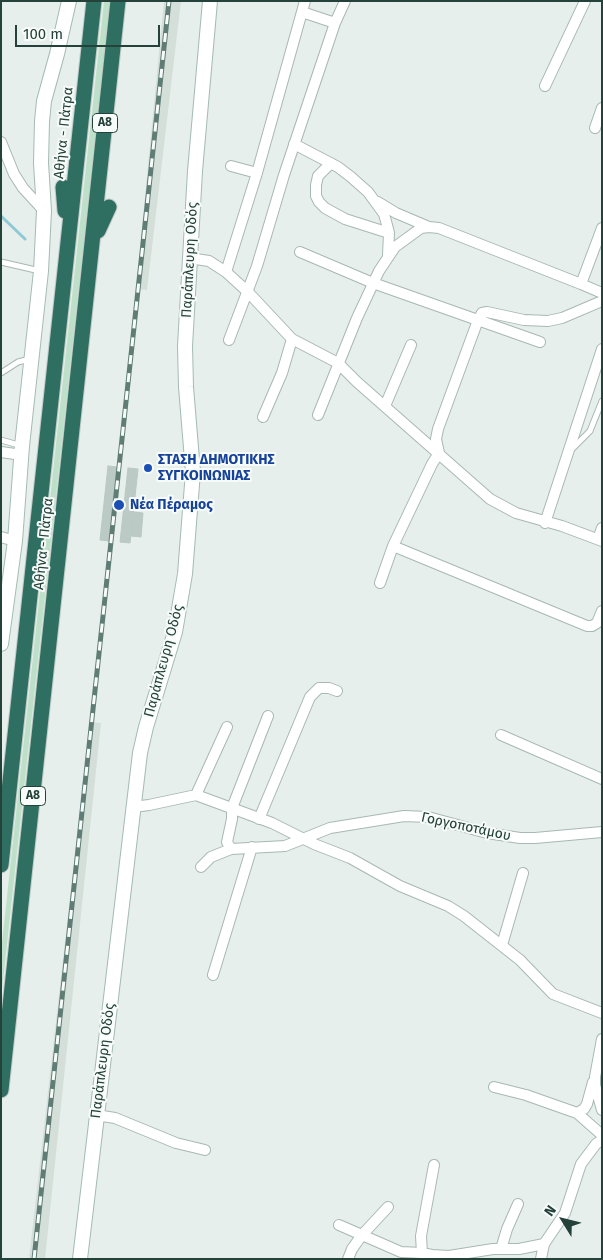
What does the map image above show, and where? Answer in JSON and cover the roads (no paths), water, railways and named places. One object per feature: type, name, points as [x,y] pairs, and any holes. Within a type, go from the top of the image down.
[{"type":"highway","points":[[80,40],[94,1]]},
{"type":"highway","name":"Αθήνα - Πάτρα","points":[[1,866],[94,1]]},
{"type":"highway","points":[[119,1],[125,34]]},
{"type":"highway","name":"Αθήνα - Πάτρα","points":[[1,1090],[119,1]]},
{"type":"highway","points":[[63,187],[69,237]]},
{"type":"highway","points":[[92,244],[109,207]]},
{"type":"main road","points":[[1,644],[15,540],[22,451],[41,271],[44,211],[41,141],[44,102],[69,1]]},
{"type":"main road","name":"Παράπλευρη Οδός","points":[[80,1259],[140,753],[175,632],[185,574],[193,472],[186,387],[185,346],[196,161],[210,1]]},
{"type":"street","points":[[226,272],[257,174],[305,1]]},
{"type":"street","points":[[229,340],[248,292],[294,144],[345,1]]},
{"type":"street","points":[[545,86],[585,1]]},
{"type":"street","points":[[302,12],[336,23]]},
{"type":"street","points":[[595,128],[602,108]]},
{"type":"street","points":[[1,142],[14,174],[23,188],[44,211]]},
{"type":"street","points":[[294,144],[331,163],[351,177],[373,199],[384,214],[389,232],[388,255]]},
{"type":"street","points":[[331,163],[318,176],[316,196],[319,202],[325,208],[346,219],[389,232]]},
{"type":"street","points":[[232,166],[257,174]]},
{"type":"street","points":[[373,199],[396,213],[602,292]]},
{"type":"street","points":[[318,415],[338,363],[373,283],[388,255],[395,246],[414,232],[429,226]]},
{"type":"street","points":[[581,284],[602,228]]},
{"type":"street","points":[[300,252],[373,283],[540,342]]},
{"type":"street","points":[[189,258],[209,261],[226,272],[248,292],[292,339],[338,363],[490,499],[516,514],[562,526],[600,540],[602,528]]},
{"type":"street","points":[[380,583],[393,546],[439,453],[436,439],[438,429],[482,313],[487,312],[524,320],[548,321],[562,318],[602,301]]},
{"type":"street","points":[[263,417],[282,373],[292,339]]},
{"type":"street","points":[[385,406],[411,345]]},
{"type":"street","points":[[545,523],[602,349]]},
{"type":"street","points":[[1,452],[22,451]]},
{"type":"street","points":[[1,537],[15,540]]},
{"type":"street","points":[[393,546],[587,626],[597,623],[602,611]]},
{"type":"street","points":[[259,819],[310,696],[319,688],[329,688],[337,691]]},
{"type":"street","points":[[231,849],[227,842],[232,819],[232,808],[268,716]]},
{"type":"street","points":[[196,795],[227,727]]},
{"type":"street","points":[[501,735],[602,779]]},
{"type":"street","points":[[133,807],[196,795],[272,823],[350,858],[400,886],[448,906],[464,916],[520,960],[553,994],[602,1013]]},
{"type":"street","name":"Γοργοποτάμου","points":[[201,867],[211,857],[231,849],[285,846],[330,828],[404,816],[428,817],[487,833],[520,838],[602,832]]},
{"type":"street","points":[[213,975],[252,847]]},
{"type":"street","points":[[502,945],[523,873]]},
{"type":"street","points":[[577,1113],[584,1109],[590,1098],[602,1039]]},
{"type":"street","points":[[596,1068],[595,1085],[602,1110]]},
{"type":"street","points":[[494,1087],[526,1095],[577,1113],[602,1134]]},
{"type":"street","points":[[96,1115],[115,1118],[176,1143],[205,1150]]},
{"type":"street","points":[[541,1259],[544,1244],[565,1213],[581,1164],[596,1144],[602,1140]]},
{"type":"street","points":[[422,1253],[421,1236],[434,1165]]},
{"type":"street","points":[[501,1248],[506,1229],[518,1204]]},
{"type":"street","points":[[348,1259],[352,1249],[362,1235],[388,1207]]},
{"type":"street","points":[[339,1225],[401,1252],[432,1255],[448,1256],[501,1248],[519,1249],[544,1244]]},
{"type":"lane","points":[[1,262],[41,271]]},
{"type":"lane","points":[[1,373],[18,362],[32,358]]},
{"type":"lane","points":[[568,453],[590,431],[602,401]]},
{"type":"lane","points":[[1,440],[22,451]]},
{"type":"waterway","points":[[1,216],[25,239]]},
{"type":"railway","points":[[34,1259],[169,1]]},
{"type":"place","name":"ΣΤΑΣΗ ΔΗΜΟΤΙΚΗΣ ΣΥΓΚΟΙΝΩΝΙΑΣ","points":[[148,468]]},
{"type":"place","name":"Νέα Πέραμος","points":[[119,505]]}]
